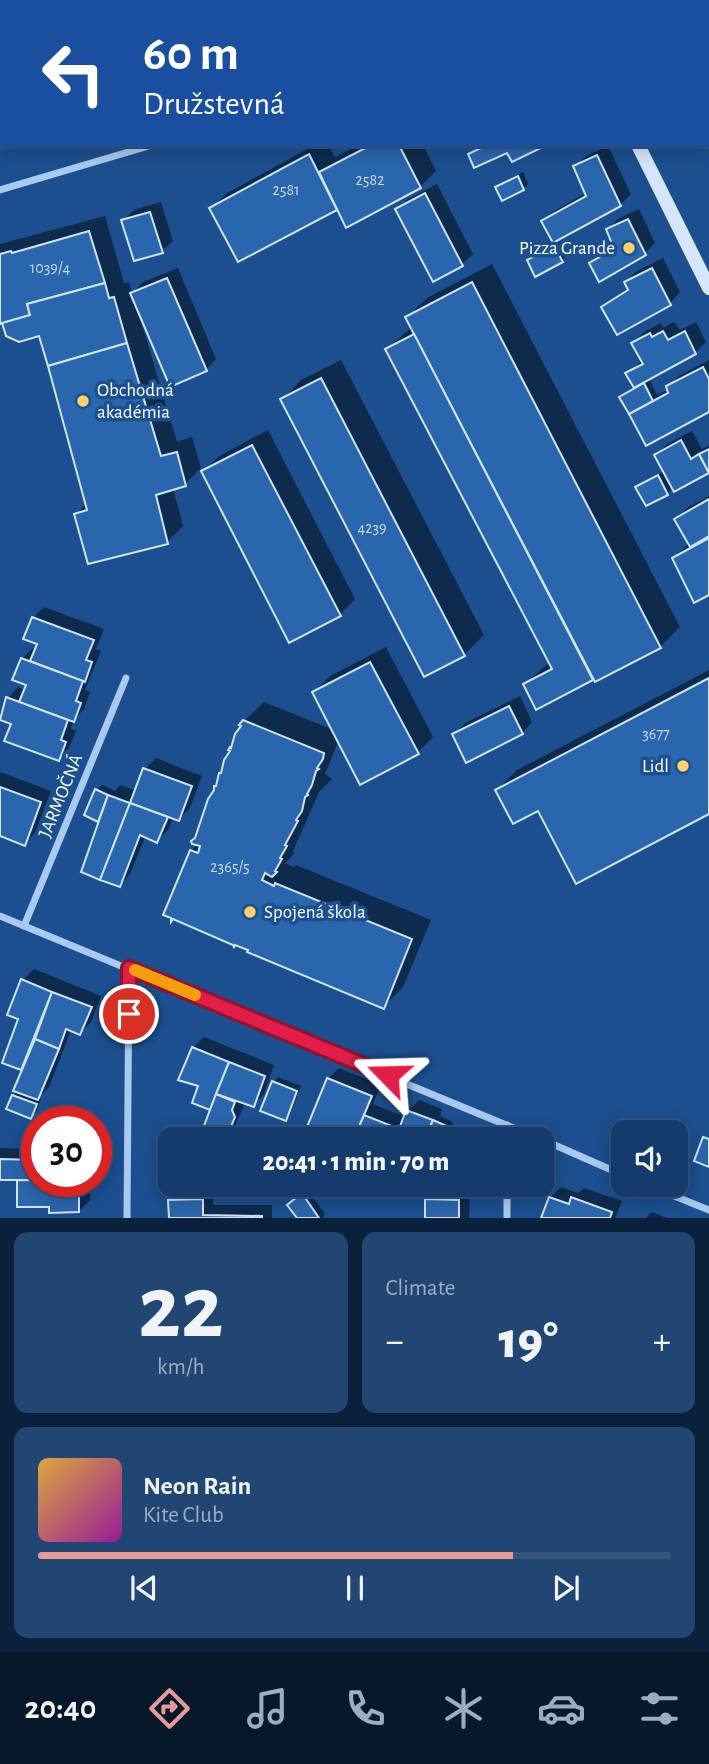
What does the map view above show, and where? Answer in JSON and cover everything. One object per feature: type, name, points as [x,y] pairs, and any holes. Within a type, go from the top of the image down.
[{"type":"main road","points":[[639,147],[709,288]]},
{"type":"street","points":[[0,190],[145,147]]},
{"type":"street","name":"JARMOČNÁ","points":[[24,926],[126,678]]},
{"type":"street","points":[[0,916],[512,1127]]},
{"type":"street","points":[[127,1218],[129,968]]},
{"type":"street","points":[[554,1145],[611,1170]]},
{"type":"street","points":[[507,1197],[507,1218]]},
{"type":"street","points":[[677,1197],[709,1210]]},
{"type":"building","points":[[367,147],[400,147],[421,188],[346,228],[319,172]]},
{"type":"building","points":[[483,147],[543,147],[512,162],[507,153],[474,168],[468,154]]},
{"type":"building","points":[[309,154],[337,210],[238,262],[209,208]]},
{"type":"building","points":[[597,155],[621,206],[553,243],[541,221],[586,196],[573,166]]},
{"type":"building","points":[[518,176],[524,190],[502,201],[495,187]]},
{"type":"building","points":[[425,193],[463,266],[433,282],[395,209]]},
{"type":"building","points":[[150,212],[163,253],[134,261],[121,220]]},
{"type":"building","points":[[628,219],[646,255],[599,282],[589,263],[614,249],[606,229]]},
{"type":"building","points":[[89,231],[105,283],[27,304],[30,315],[0,324],[0,254]]},
{"type":"building","points":[[554,246],[563,262],[535,277],[527,260]]},
{"type":"building","points":[[652,268],[671,305],[617,335],[601,307],[628,290],[624,282]]},
{"type":"building","points":[[167,278],[207,371],[170,387],[130,293]]},
{"type":"building","points":[[472,282],[661,648],[595,682],[405,317]]},
{"type":"building","points":[[105,283],[109,298],[114,297],[127,343],[48,366],[39,336],[19,342],[6,336],[2,323],[30,315],[27,304]]},
{"type":"building","points":[[663,331],[668,340],[685,331],[696,354],[634,388],[625,373],[643,364],[631,343],[650,333],[652,337]]},
{"type":"building","points":[[414,334],[593,680],[536,710],[523,684],[552,669],[385,349]]},
{"type":"building","points":[[127,343],[161,456],[177,452],[186,486],[156,495],[168,544],[88,564],[74,514],[87,510],[48,366]]},
{"type":"building","points":[[703,367],[709,379],[709,412],[646,446],[629,414],[668,393],[666,386]]},
{"type":"building","points":[[321,378],[465,656],[424,677],[280,399]]},
{"type":"building","points":[[644,383],[653,401],[629,414],[619,397]]},
{"type":"building","points":[[681,440],[691,459],[699,454],[709,473],[674,492],[654,455]]},
{"type":"building","points":[[252,445],[341,616],[289,643],[201,471]]},
{"type":"building","points":[[709,449],[709,473],[699,454]]},
{"type":"building","points":[[658,475],[668,495],[646,506],[635,487]]},
{"type":"building","points":[[709,499],[709,536],[690,547],[674,519]]},
{"type":"building","points":[[709,538],[709,595],[694,603],[672,558]]},
{"type":"building","points":[[32,617],[94,640],[86,660],[92,662],[85,682],[30,661],[37,644],[23,639]]},
{"type":"building","points":[[21,658],[83,681],[76,701],[81,703],[74,722],[19,702],[26,685],[12,680]]},
{"type":"building","points":[[370,662],[419,754],[360,785],[312,692]]},
{"type":"building","points":[[709,678],[709,814],[576,884],[538,811],[513,824],[495,790]]},
{"type":"building","points":[[6,697],[68,720],[61,740],[66,742],[59,761],[4,741],[11,724],[0,720]]},
{"type":"building","points":[[509,706],[523,734],[466,763],[452,734]]},
{"type":"building","points":[[243,720],[324,753],[296,820],[298,821],[285,845],[287,846],[280,858],[282,859],[275,871],[277,872],[272,877],[265,873],[262,880],[412,939],[384,1009],[173,919],[171,922],[171,918],[163,915],[190,850],[198,853],[200,846],[192,844],[191,841],[195,838],[208,799]]},
{"type":"building","points":[[143,768],[192,786],[179,821],[130,803]]},
{"type":"building","points":[[0,787],[41,802],[25,846],[0,836]]},
{"type":"building","points":[[95,789],[108,795],[98,822],[84,815]]},
{"type":"building","points":[[108,795],[130,803],[100,880],[81,872]]},
{"type":"building","points":[[130,803],[168,817],[157,843],[140,835],[120,887],[100,880]]},
{"type":"building","points":[[21,979],[52,992],[21,1070],[2,1063],[18,1019],[7,1015]]},
{"type":"building","points":[[52,992],[92,1007],[80,1035],[66,1029],[59,1049],[35,1039]]},
{"type":"building","points":[[35,1039],[59,1049],[38,1100],[13,1091]]},
{"type":"building","points":[[192,1047],[229,1062],[210,1110],[192,1103],[198,1086],[178,1080]]},
{"type":"building","points":[[229,1062],[265,1076],[254,1107],[216,1094]]},
{"type":"building","points":[[327,1078],[372,1096],[359,1127],[307,1127]]},
{"type":"building","points":[[272,1081],[297,1091],[286,1121],[260,1111]]},
{"type":"building","points":[[216,1094],[235,1102],[232,1110],[235,1117],[231,1127],[204,1127]]},
{"type":"building","points":[[12,1095],[37,1104],[21,1106],[21,1115],[6,1109]]},
{"type":"building","points":[[406,1110],[433,1120],[430,1127],[400,1127]]},
{"type":"building","points":[[364,1115],[394,1127],[359,1127]]},
{"type":"building","points":[[433,1120],[449,1127],[430,1127]]},
{"type":"building","points":[[703,1137],[709,1139],[709,1167],[694,1161]]},
{"type":"building","points":[[0,1159],[21,1160],[21,1180],[0,1180]]},
{"type":"building","points":[[17,1180],[21,1180],[21,1197],[79,1197],[79,1212],[49,1213],[49,1207],[17,1207]]},
{"type":"building","points":[[297,1197],[305,1197],[319,1218],[297,1218],[287,1205]]},
{"type":"building","points":[[549,1197],[569,1204],[571,1197],[612,1212],[610,1218],[541,1218]]},
{"type":"building","points":[[203,1199],[203,1215],[262,1218],[169,1218],[168,1200]]},
{"type":"building","points":[[425,1199],[459,1200],[459,1218],[425,1218]]},
{"type":"slow traffic","points":[[135,970],[195,995]]},
{"type":"place","name":"Pizza Grande","points":[[629,248]]},
{"type":"place","name":"Obchodná akadémia","points":[[83,401]]},
{"type":"place","name":"Lidl","points":[[683,766]]},
{"type":"place","name":"Spojená škola","points":[[250,912]]},
{"type":"route","points":[[129,1014],[129,968],[388,1075]]}]
